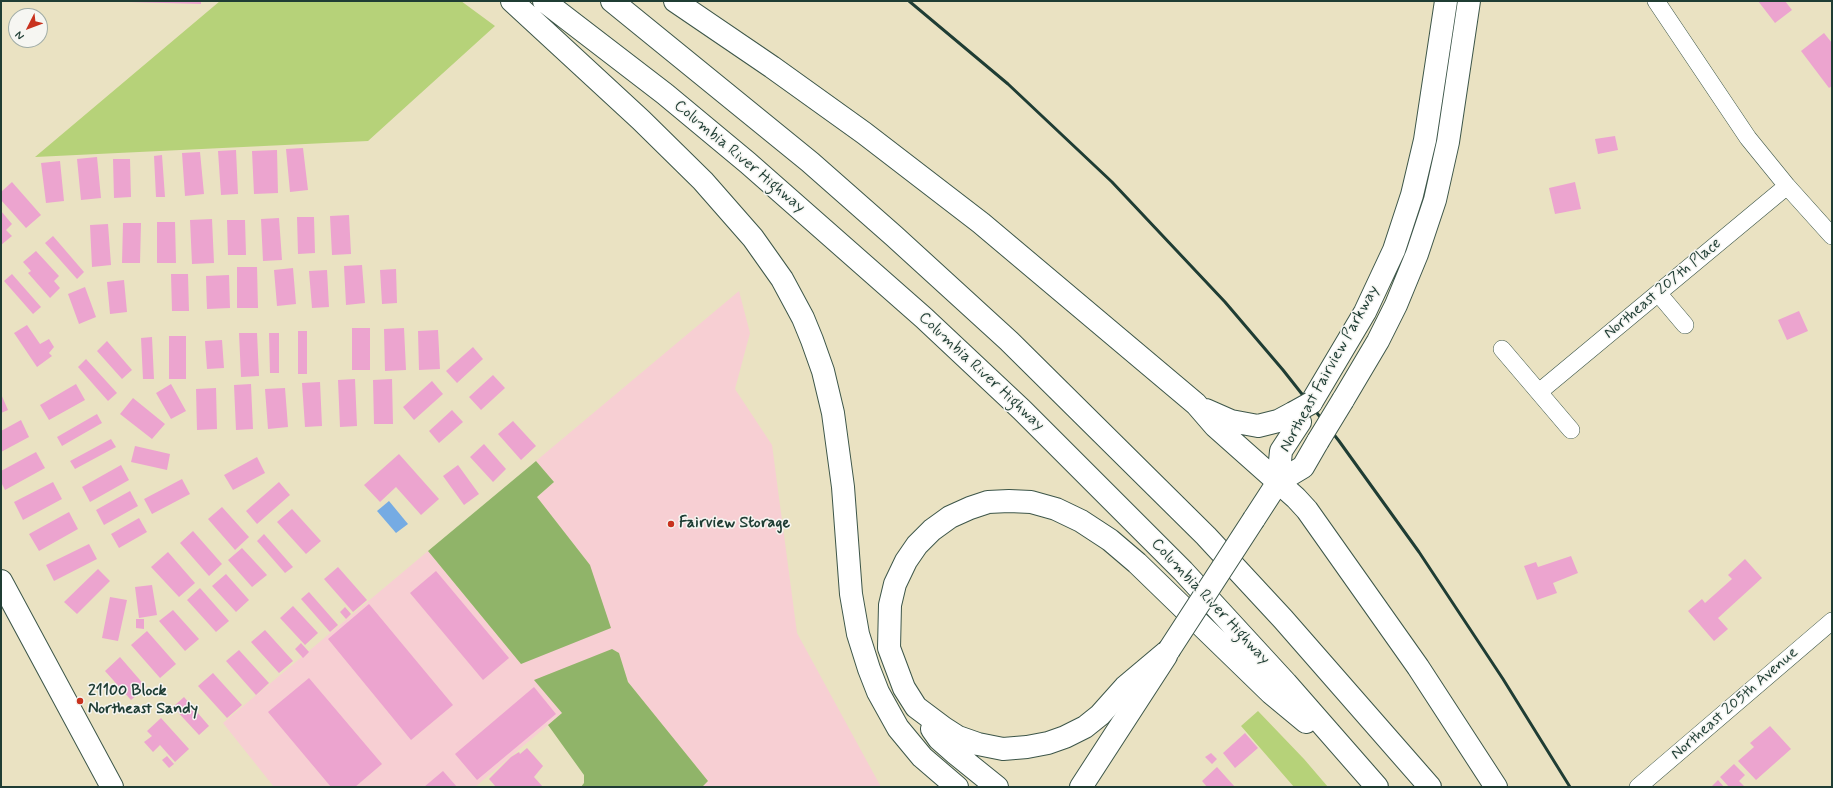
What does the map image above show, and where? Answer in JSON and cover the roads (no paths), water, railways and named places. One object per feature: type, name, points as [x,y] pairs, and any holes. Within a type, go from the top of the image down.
[{"type":"main road","points":[[512,1],[636,115],[703,181],[754,238],[782,279],[803,318],[812,340],[823,371],[833,413],[843,487],[851,594],[858,634],[869,669],[878,692],[898,728],[922,757],[957,787]]},
{"type":"main road","name":"Columbia River Highway","points":[[544,1],[665,94],[754,168],[913,308],[1022,410],[1183,571],[1286,683],[1371,779]]},
{"type":"main road","points":[[612,1],[687,60],[810,162],[1019,350],[1206,536],[1283,619],[1430,787]]},
{"type":"main road","points":[[675,1],[772,67],[923,177],[1018,254],[1196,404],[1215,426],[1278,482],[1307,510],[1418,667],[1496,787]]},
{"type":"main road","name":"Northeast Fairview Parkway","points":[[1278,482],[1281,451],[1302,413],[1325,382],[1365,312],[1394,250],[1412,195],[1425,140],[1446,1]]},
{"type":"main road","name":"Northeast Fairview Parkway","points":[[1081,787],[1278,482],[1302,467],[1378,342],[1396,306],[1417,254],[1435,200],[1448,142],[1469,1]]},
{"type":"main road","points":[[1196,404],[1231,421],[1258,426],[1302,413]]},
{"type":"main road","points":[[997,787],[939,739],[904,688],[889,648],[890,605],[895,584],[906,561],[917,545],[932,530],[950,517],[970,508],[988,502],[1009,501],[1032,502],[1056,508],[1081,521],[1110,540],[1137,563],[1272,693],[1371,779]]},
{"type":"main road","points":[[1,581],[112,787]]},
{"type":"main road","points":[[916,707],[944,728],[978,744],[1003,748],[1027,747],[1048,743],[1065,737],[1084,727],[1100,715],[1125,687],[1170,650]]},
{"type":"street","points":[[1656,1],[1748,138],[1786,186],[1832,236]]},
{"type":"street","name":"Northeast 207th Place","points":[[1538,392],[1786,186]]},
{"type":"street","points":[[1658,293],[1685,325]]},
{"type":"street","points":[[1502,349],[1571,430]]},
{"type":"street","name":"Northeast 205th Avenue","points":[[1638,787],[1832,621]]},
{"type":"water","points":[[389,501],[408,524],[396,533],[377,511]]},
{"type":"railway","points":[[909,1],[1008,84],[1112,182],[1225,302],[1283,370],[1339,441],[1419,552],[1503,679],[1570,787]]},
{"type":"place","name":"Fairview Storage","points":[[671,524]]},
{"type":"place","name":"21100 Block Northeast Sandy","points":[[80,701]]}]
